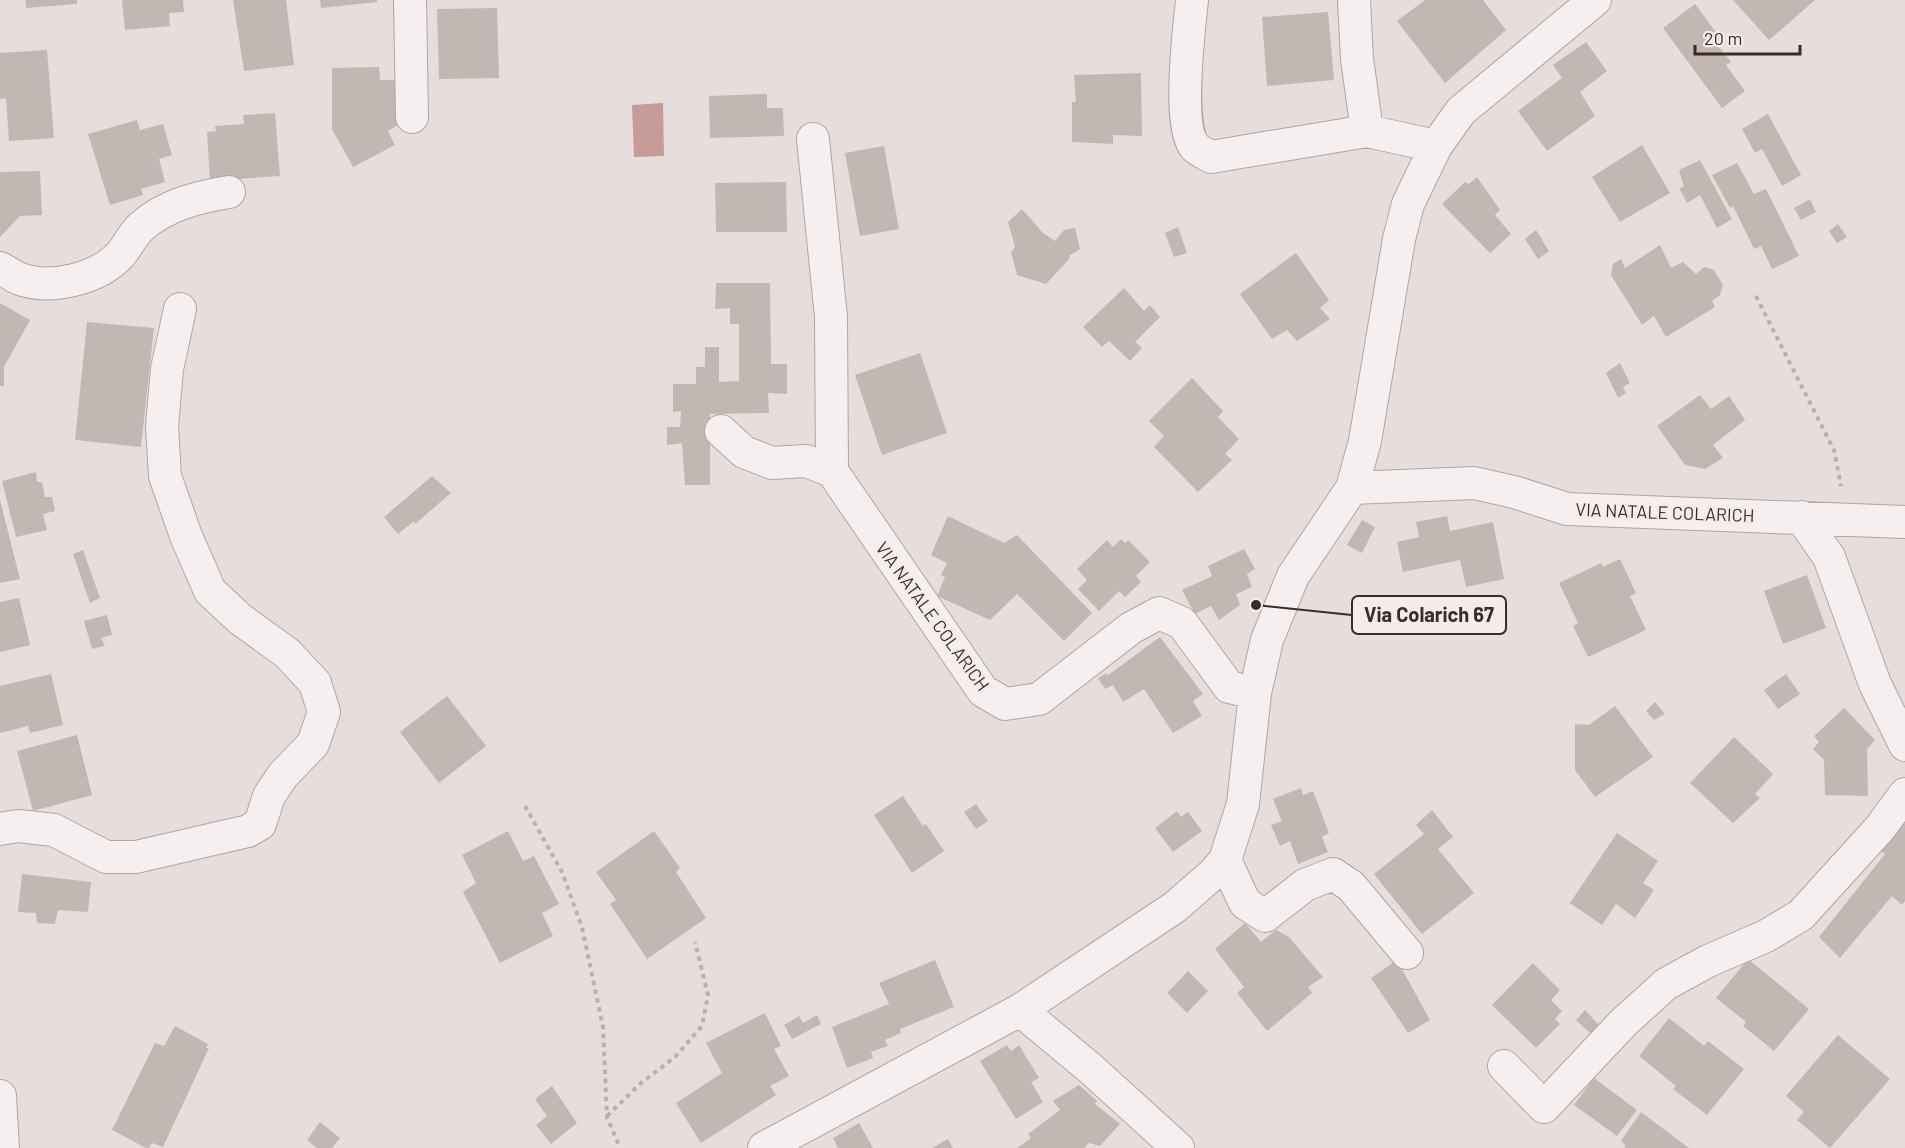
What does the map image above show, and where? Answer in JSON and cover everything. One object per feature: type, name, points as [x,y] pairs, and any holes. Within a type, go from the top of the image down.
[{"type":"street","points":[[410,0],[411,117]]},
{"type":"street","points":[[1192,0],[1186,66],[1186,126],[1195,147],[1211,157],[1367,131],[1436,146]]},
{"type":"street","points":[[1354,0],[1357,59],[1367,131]]},
{"type":"street","points":[[764,1148],[1020,1010],[1166,913],[1214,873],[1225,860],[1243,804],[1255,693],[1267,640],[1293,576],[1352,488],[1365,441],[1399,239],[1408,204],[1436,146],[1461,111],[1595,0]]},
{"type":"street","points":[[721,431],[744,452],[772,463],[806,461],[832,471],[831,317],[813,139]]},
{"type":"street","points":[[0,267],[21,279],[54,283],[89,275],[118,258],[141,228],[166,211],[197,198],[229,192]]},
{"type":"street","points":[[0,830],[18,826],[54,830],[106,858],[136,857],[248,831],[260,824],[269,796],[283,775],[313,744],[324,712],[315,683],[287,653],[240,619],[210,591],[186,536],[165,476],[162,426],[167,369],[180,309]]},
{"type":"street","name":"VIA NATALE COLARICH","points":[[832,471],[983,692],[1005,704],[1039,699],[1131,628],[1159,614],[1182,623],[1229,687],[1255,693]]},
{"type":"street","name":"VIA NATALE COLARICH","points":[[1352,488],[1474,483],[1515,492],[1567,509],[1905,522]]},
{"type":"street","points":[[1801,517],[1829,557],[1875,684],[1905,745]]},
{"type":"street","points":[[1504,1066],[1544,1107],[1623,1023],[1666,984],[1708,961],[1766,936],[1801,915],[1880,828],[1905,794]]},
{"type":"street","points":[[1225,860],[1245,903],[1265,916],[1305,885],[1333,874],[1351,886],[1407,953]]},
{"type":"street","points":[[1020,1010],[1091,1069],[1178,1148]]},
{"type":"street","points":[[0,1096],[3,1148]]},
{"type":"path","points":[[1756,296],[1834,450],[1846,519]]},
{"type":"path","points":[[525,806],[562,872],[582,927],[603,1027],[607,1117],[620,1148]]},
{"type":"path","points":[[607,1117],[641,1083],[675,1057],[702,1026],[708,995],[695,942]]},
{"type":"shaded area","points":[[663,103],[664,156],[634,157],[632,105]]},
{"type":"building","points":[[26,0],[77,0],[77,4],[26,8]]},
{"type":"building","points":[[122,0],[183,0],[184,12],[169,13],[170,26],[125,30]]},
{"type":"building","points":[[233,0],[286,0],[294,65],[244,71]]},
{"type":"building","points":[[320,0],[377,0],[377,2],[321,8]]},
{"type":"building","points":[[1425,0],[1483,0],[1506,30],[1445,83],[1397,21]]},
{"type":"building","points":[[1733,0],[1815,0],[1769,40]]},
{"type":"building","points":[[1695,4],[1724,43],[1719,47],[1731,62],[1726,65],[1745,91],[1722,108],[1663,28]]},
{"type":"building","points":[[497,8],[499,78],[439,79],[437,9]]},
{"type":"building","points":[[1328,12],[1334,80],[1267,86],[1262,17]]},
{"type":"building","points":[[1586,42],[1607,71],[1580,92],[1595,116],[1547,151],[1518,111],[1562,78],[1553,65]]},
{"type":"building","points":[[47,50],[54,138],[9,141],[6,98],[0,99],[0,53]]},
{"type":"building","points":[[379,67],[380,80],[396,80],[398,125],[388,131],[395,145],[353,167],[332,129],[332,68]]},
{"type":"building","points":[[1141,73],[1142,136],[1113,135],[1113,144],[1072,142],[1072,102],[1076,102],[1074,75]]},
{"type":"building","points":[[767,94],[767,108],[783,108],[784,136],[710,138],[709,96]]},
{"type":"building","points":[[275,113],[280,176],[210,181],[207,132],[216,131],[215,126],[244,124],[243,115]]},
{"type":"building","points":[[1768,114],[1801,175],[1782,186],[1762,149],[1755,153],[1742,129]]},
{"type":"building","points":[[137,120],[140,130],[163,124],[172,155],[159,159],[165,182],[141,189],[143,195],[110,205],[88,134]]},
{"type":"building","points":[[1642,145],[1670,193],[1620,222],[1592,177]]},
{"type":"building","points":[[884,146],[899,229],[860,236],[845,153]]},
{"type":"building","points":[[1700,160],[1732,219],[1717,228],[1700,195],[1687,203],[1679,188],[1684,187],[1679,170]]},
{"type":"building","points":[[1737,163],[1754,194],[1766,189],[1799,256],[1772,269],[1761,246],[1754,249],[1733,206],[1730,208],[1712,175]]},
{"type":"building","points":[[40,171],[42,215],[20,216],[0,237],[0,172]]},
{"type":"building","points":[[1477,177],[1500,210],[1495,215],[1511,234],[1490,253],[1442,204],[1465,182],[1469,184]]},
{"type":"building","points":[[786,182],[787,232],[716,232],[715,183]]},
{"type":"building","points":[[1810,199],[1816,212],[1801,220],[1794,208]]},
{"type":"building","points":[[1022,209],[1043,233],[1055,241],[1064,230],[1075,228],[1080,249],[1069,256],[1070,258],[1046,284],[1017,275],[1011,252],[1015,247],[1008,222]]},
{"type":"building","points":[[1838,224],[1847,237],[1837,243],[1829,231]]},
{"type":"building","points":[[1178,227],[1187,253],[1174,257],[1165,233]]},
{"type":"building","points":[[1536,230],[1549,251],[1538,259],[1525,239]]},
{"type":"building","points":[[1660,245],[1671,268],[1683,262],[1696,274],[1704,267],[1714,270],[1723,285],[1720,295],[1712,301],[1715,307],[1666,337],[1654,316],[1642,325],[1611,275],[1613,264],[1621,259],[1625,268]]},
{"type":"building","points":[[1296,253],[1329,300],[1320,308],[1330,319],[1297,341],[1287,330],[1272,339],[1240,294]]},
{"type":"building","points":[[716,283],[770,283],[771,364],[787,364],[787,394],[768,393],[769,413],[710,414],[710,485],[685,485],[682,443],[667,445],[667,427],[680,427],[681,411],[673,412],[673,384],[696,384],[696,367],[705,367],[705,347],[719,347],[719,382],[739,381],[739,324],[730,324],[730,308],[715,309]]},
{"type":"building","points":[[1124,288],[1144,311],[1150,305],[1160,317],[1135,342],[1142,348],[1130,361],[1109,341],[1102,347],[1083,327]]},
{"type":"building","points":[[0,303],[30,320],[4,367],[4,386],[0,386]]},
{"type":"building","points":[[87,322],[154,328],[141,447],[75,440]]},
{"type":"building","points":[[920,353],[947,433],[882,455],[855,375]]},
{"type":"building","points":[[1620,363],[1630,383],[1623,387],[1626,393],[1618,398],[1606,373]]},
{"type":"building","points":[[1192,378],[1223,411],[1218,417],[1239,439],[1225,454],[1232,460],[1198,492],[1154,447],[1164,436],[1149,421]]},
{"type":"building","points":[[1700,395],[1711,409],[1729,396],[1745,420],[1713,445],[1723,458],[1705,469],[1685,465],[1657,426]]},
{"type":"building","points":[[36,472],[37,482],[42,482],[45,497],[52,497],[55,511],[43,514],[47,530],[16,537],[2,481]]},
{"type":"building","points":[[432,476],[451,493],[415,524],[414,521],[398,534],[384,517]]},
{"type":"building","points":[[0,500],[20,579],[0,583]]},
{"type":"building","points":[[948,516],[1004,543],[1017,535],[1092,613],[1064,641],[1017,594],[990,620],[937,596],[945,577],[941,575],[947,563],[931,555]]},
{"type":"building","points":[[1447,516],[1450,531],[1493,522],[1504,579],[1466,587],[1460,560],[1403,572],[1397,542],[1419,537],[1416,522]]},
{"type":"building","points":[[1362,520],[1375,527],[1362,553],[1347,545]]},
{"type":"building","points":[[1121,539],[1125,543],[1128,540],[1150,562],[1136,576],[1141,582],[1125,597],[1119,591],[1099,611],[1078,589],[1087,580],[1077,569],[1107,540],[1113,547]]},
{"type":"building","points":[[1244,549],[1255,569],[1247,574],[1252,587],[1236,594],[1240,605],[1219,620],[1211,606],[1195,614],[1182,590],[1212,576],[1208,566]]},
{"type":"building","points":[[83,550],[100,598],[90,603],[73,554]]},
{"type":"building","points":[[1620,559],[1636,593],[1630,596],[1646,630],[1588,657],[1573,626],[1578,623],[1559,583],[1601,563],[1603,567]]},
{"type":"building","points":[[1807,575],[1826,628],[1783,644],[1764,591]]},
{"type":"building","points":[[19,598],[30,645],[0,652],[0,602]]},
{"type":"building","points":[[107,615],[112,635],[101,638],[105,646],[92,649],[84,621]]},
{"type":"building","points":[[1160,637],[1203,694],[1193,701],[1202,716],[1173,733],[1144,689],[1123,702],[1113,685],[1105,689],[1098,678],[1107,673],[1107,676]]},
{"type":"building","points":[[51,674],[63,725],[30,733],[28,726],[0,733],[0,686]]},
{"type":"building","points":[[1786,674],[1800,694],[1778,709],[1764,690]]},
{"type":"building","points":[[447,696],[486,746],[439,783],[400,732]]},
{"type":"building","points":[[1655,702],[1665,714],[1654,720],[1646,711]]},
{"type":"building","points":[[1615,706],[1653,757],[1595,797],[1575,770],[1575,724],[1589,725]]},
{"type":"building","points":[[1844,708],[1875,740],[1867,749],[1868,796],[1825,795],[1824,760],[1813,749],[1819,742],[1814,736]]},
{"type":"building","points":[[77,735],[92,795],[33,811],[17,751]]},
{"type":"building","points":[[1734,737],[1773,774],[1755,794],[1760,798],[1733,823],[1690,783]]},
{"type":"building","points":[[1301,788],[1303,795],[1313,791],[1329,833],[1322,837],[1328,852],[1298,864],[1290,841],[1280,846],[1271,825],[1282,821],[1273,799]]},
{"type":"building","points":[[903,796],[923,826],[926,824],[944,851],[912,873],[874,815]]},
{"type":"building","points":[[976,804],[988,821],[976,829],[964,812]]},
{"type":"building","points":[[1432,810],[1453,837],[1438,849],[1474,893],[1422,934],[1374,874],[1424,834],[1416,825]]},
{"type":"building","points":[[1177,811],[1181,817],[1188,812],[1202,831],[1173,852],[1155,828]]},
{"type":"building","points":[[1901,821],[1905,824],[1905,901],[1902,905],[1892,896],[1840,958],[1819,937],[1885,854],[1877,847]]},
{"type":"building","points":[[508,831],[523,861],[534,856],[559,904],[542,913],[553,936],[500,963],[463,892],[476,883],[462,855]]},
{"type":"building","points":[[654,831],[680,868],[676,872],[706,918],[647,959],[610,904],[616,900],[596,872]]},
{"type":"building","points":[[1617,833],[1658,861],[1643,883],[1654,890],[1635,918],[1616,904],[1602,925],[1570,903]]},
{"type":"building","points":[[22,874],[91,882],[88,912],[58,910],[55,924],[37,923],[36,913],[18,912]]},
{"type":"building","points":[[1245,923],[1261,942],[1276,930],[1289,937],[1323,977],[1308,987],[1312,993],[1267,1031],[1237,993],[1244,987],[1215,949]]},
{"type":"building","points":[[1748,959],[1809,1009],[1774,1051],[1743,1026],[1746,1022],[1716,998]]},
{"type":"building","points":[[935,960],[954,1007],[900,1029],[901,1033],[885,1040],[888,1046],[871,1052],[873,1058],[847,1068],[832,1027],[889,1004],[879,983]]},
{"type":"building","points":[[1397,960],[1430,1020],[1408,1033],[1371,978]]},
{"type":"building","points":[[1533,963],[1560,990],[1551,1000],[1562,1011],[1555,1019],[1560,1024],[1536,1048],[1492,1005]]},
{"type":"building","points":[[1188,971],[1208,991],[1187,1013],[1167,993]]},
{"type":"building","points":[[1585,1010],[1599,1025],[1597,1027],[1601,1031],[1597,1035],[1593,1032],[1591,1034],[1576,1020]]},
{"type":"building","points":[[765,1013],[781,1046],[774,1049],[789,1076],[770,1086],[776,1095],[701,1143],[676,1103],[722,1073],[706,1043]]},
{"type":"building","points":[[817,1015],[821,1024],[792,1039],[784,1025],[799,1016],[803,1023]]},
{"type":"building","points":[[1669,1018],[1704,1046],[1708,1041],[1744,1069],[1707,1115],[1673,1089],[1676,1086],[1639,1056]]},
{"type":"building","points":[[175,1026],[208,1044],[206,1048],[209,1048],[163,1147],[152,1143],[149,1148],[146,1148],[112,1130],[155,1043],[164,1046]]},
{"type":"building","points":[[1838,1035],[1890,1079],[1830,1148],[1797,1120],[1804,1112],[1786,1096]]},
{"type":"building","points":[[1007,1045],[1011,1051],[1019,1045],[1039,1078],[1031,1082],[1043,1102],[1016,1119],[980,1061]]},
{"type":"building","points":[[1594,1078],[1637,1110],[1617,1136],[1574,1105]]},
{"type":"building","points":[[1079,1085],[1097,1101],[1095,1104],[1120,1124],[1100,1146],[1089,1143],[1084,1148],[1017,1148],[1031,1138],[1028,1134],[1060,1110],[1053,1101]]},
{"type":"building","points":[[552,1086],[577,1123],[551,1144],[536,1125],[547,1116],[535,1099]]},
{"type":"building","points":[[1641,1112],[1689,1148],[1624,1148],[1626,1146],[1621,1141]]},
{"type":"building","points":[[320,1122],[340,1138],[332,1148],[317,1148],[307,1140]]},
{"type":"building","points":[[859,1123],[873,1148],[838,1148],[833,1138]]},
{"type":"building","points":[[948,1139],[953,1148],[932,1148]]},
{"type":"place","name":"Via Colarich 67","points":[[1256,605]]}]
